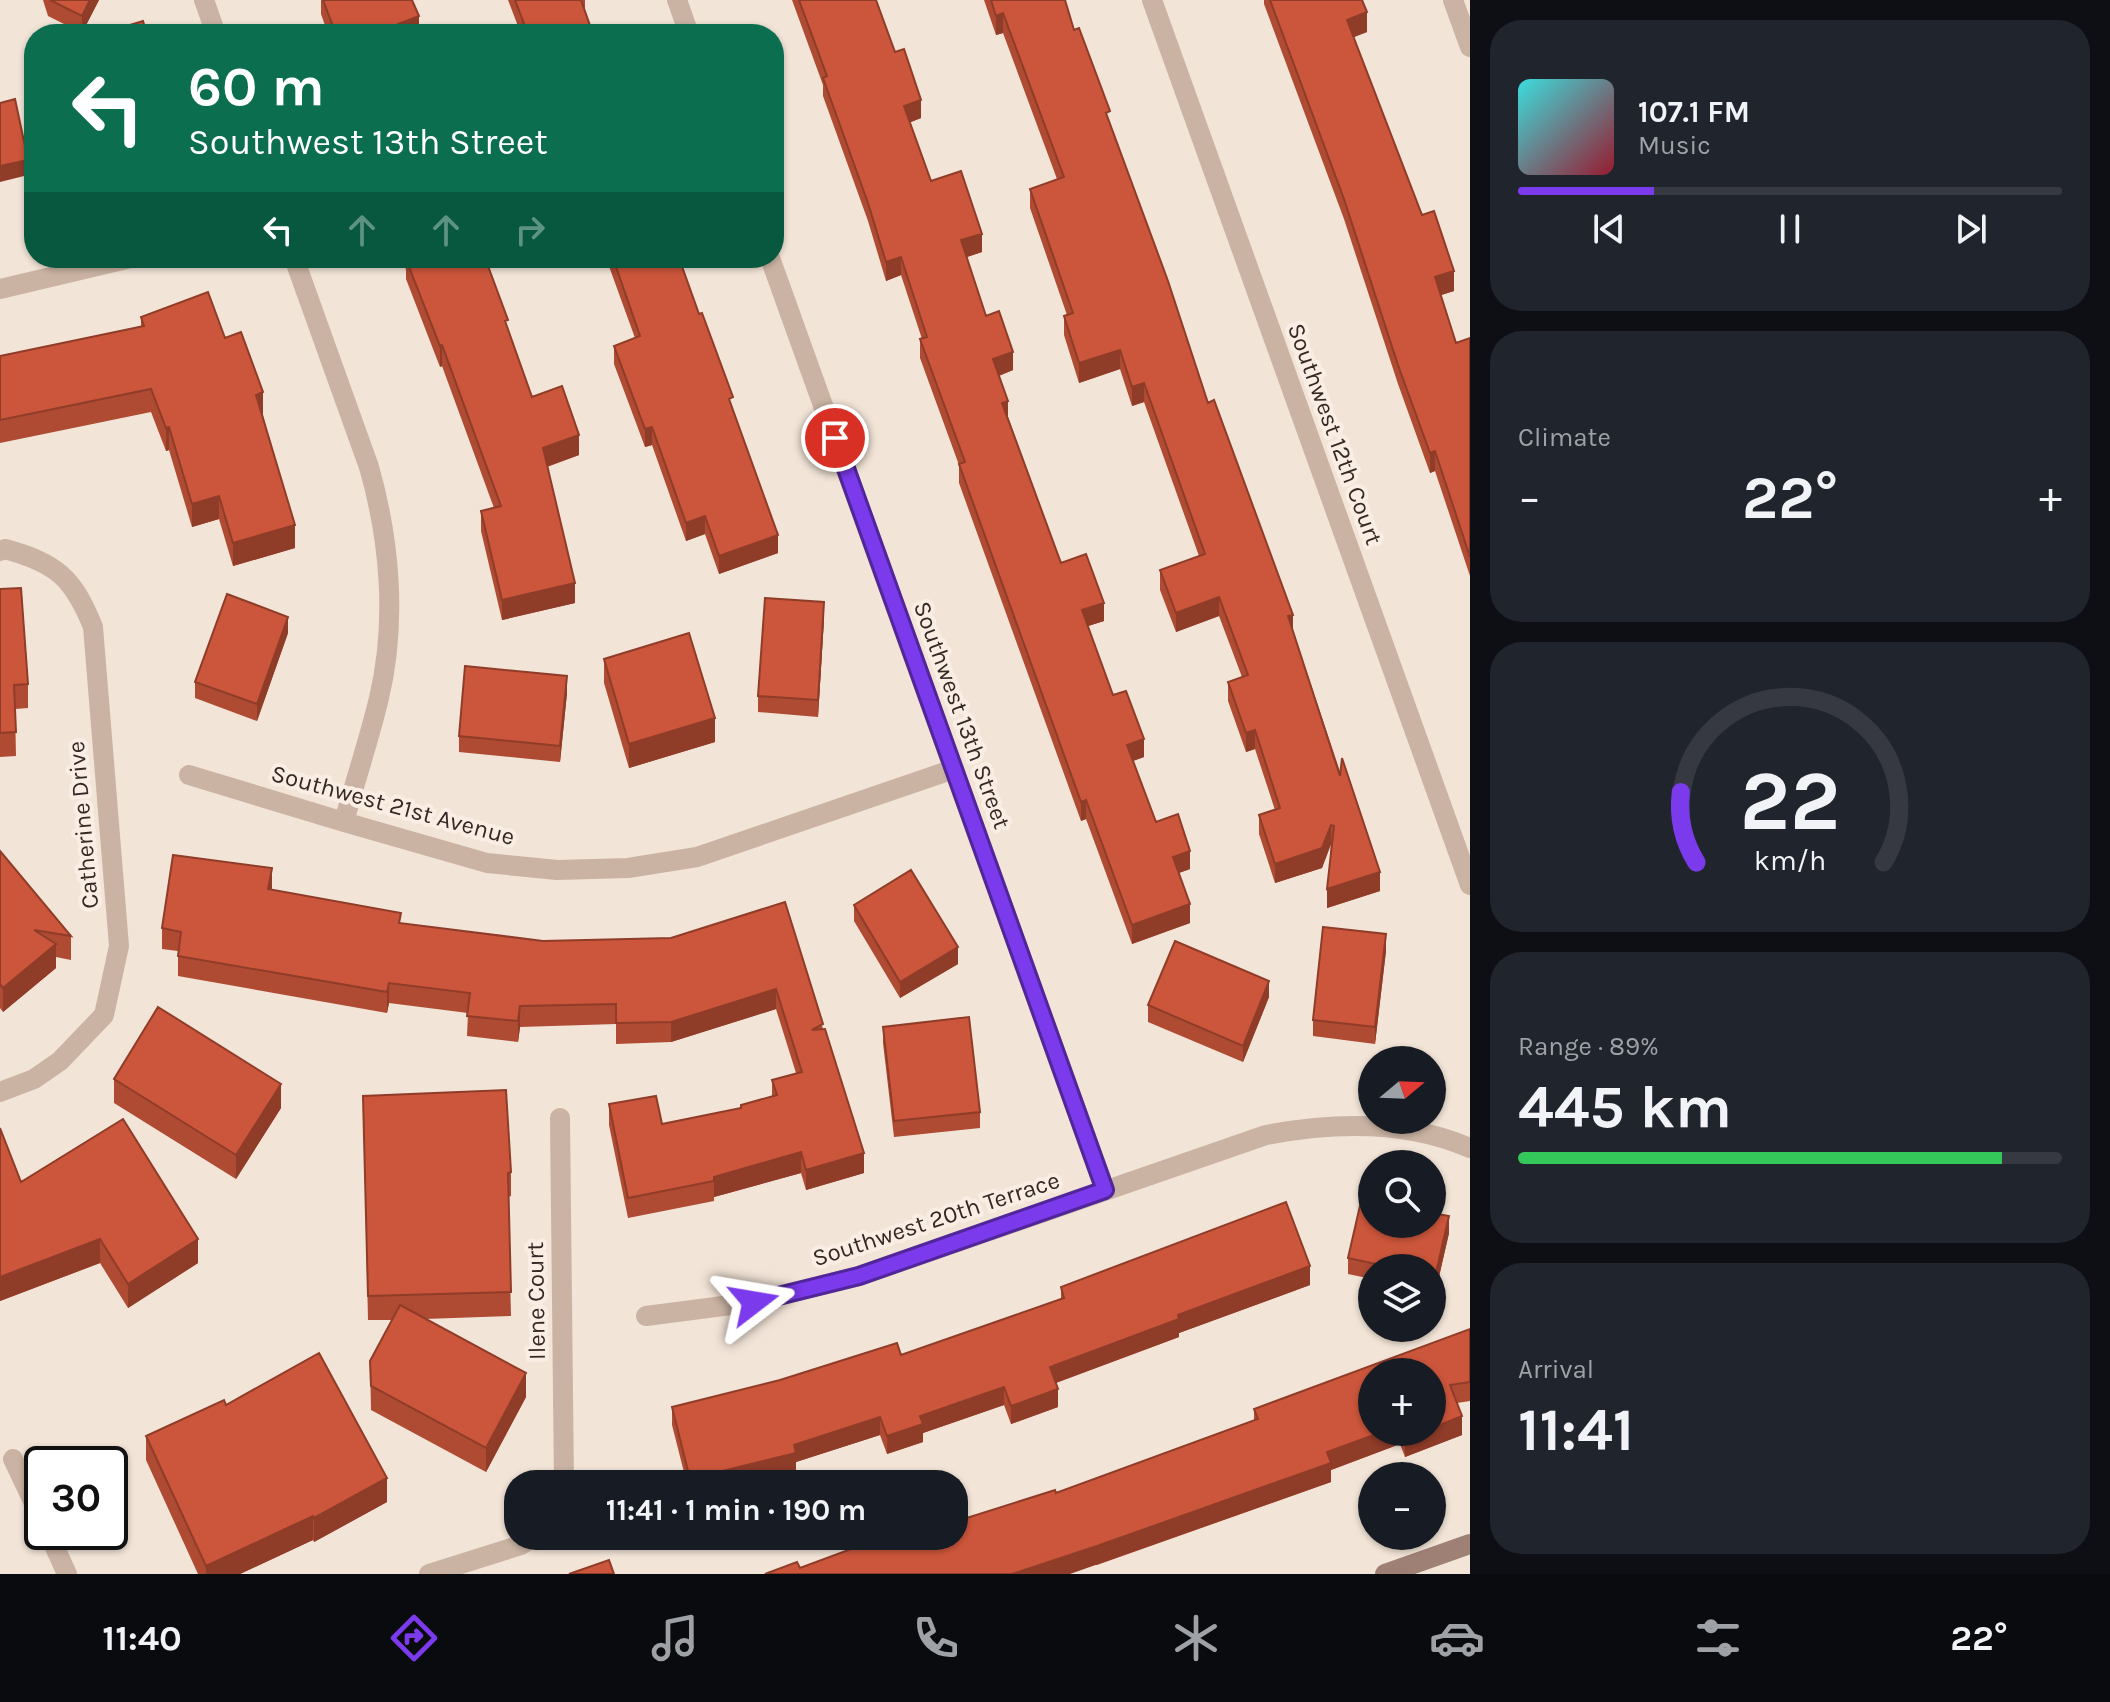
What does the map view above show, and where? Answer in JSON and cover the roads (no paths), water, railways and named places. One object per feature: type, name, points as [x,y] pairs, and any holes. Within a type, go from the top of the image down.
[{"type":"main road","points":[[1385,1574],[1470,1544]]},
{"type":"street","points":[[204,0],[212,24]]},
{"type":"street","points":[[677,0],[685,24]]},
{"type":"street","name":"Southwest 12th Court","points":[[1152,0],[1470,885]]},
{"type":"street","points":[[1453,0],[1470,47]]},
{"type":"street","points":[[0,289],[89,268]]},
{"type":"street","points":[[298,268],[369,467],[378,499],[388,564],[389,630],[380,696],[344,822]]},
{"type":"street","name":"Southwest 13th Street","points":[[774,268],[1105,1190]]},
{"type":"street","name":"Catherine Drive","points":[[0,551],[5,549],[36,557],[62,574],[81,599],[93,627],[119,946],[104,1015],[60,1061],[34,1079],[0,1092]]},
{"type":"street","name":"Southwest 21st Avenue","points":[[189,775],[487,863],[557,870],[628,868],[697,857],[954,769]]},
{"type":"street","name":"Ilene Court","points":[[560,1118],[564,1470]]},
{"type":"street","name":"Southwest 20th Terrace","points":[[646,1316],[754,1302],[859,1276],[1266,1135],[1302,1128],[1373,1126],[1468,1140]]},
{"type":"street","points":[[13,1459],[24,1482]]},
{"type":"street","points":[[56,1550],[67,1574]]},
{"type":"street","points":[[429,1574],[505,1550]]}]
